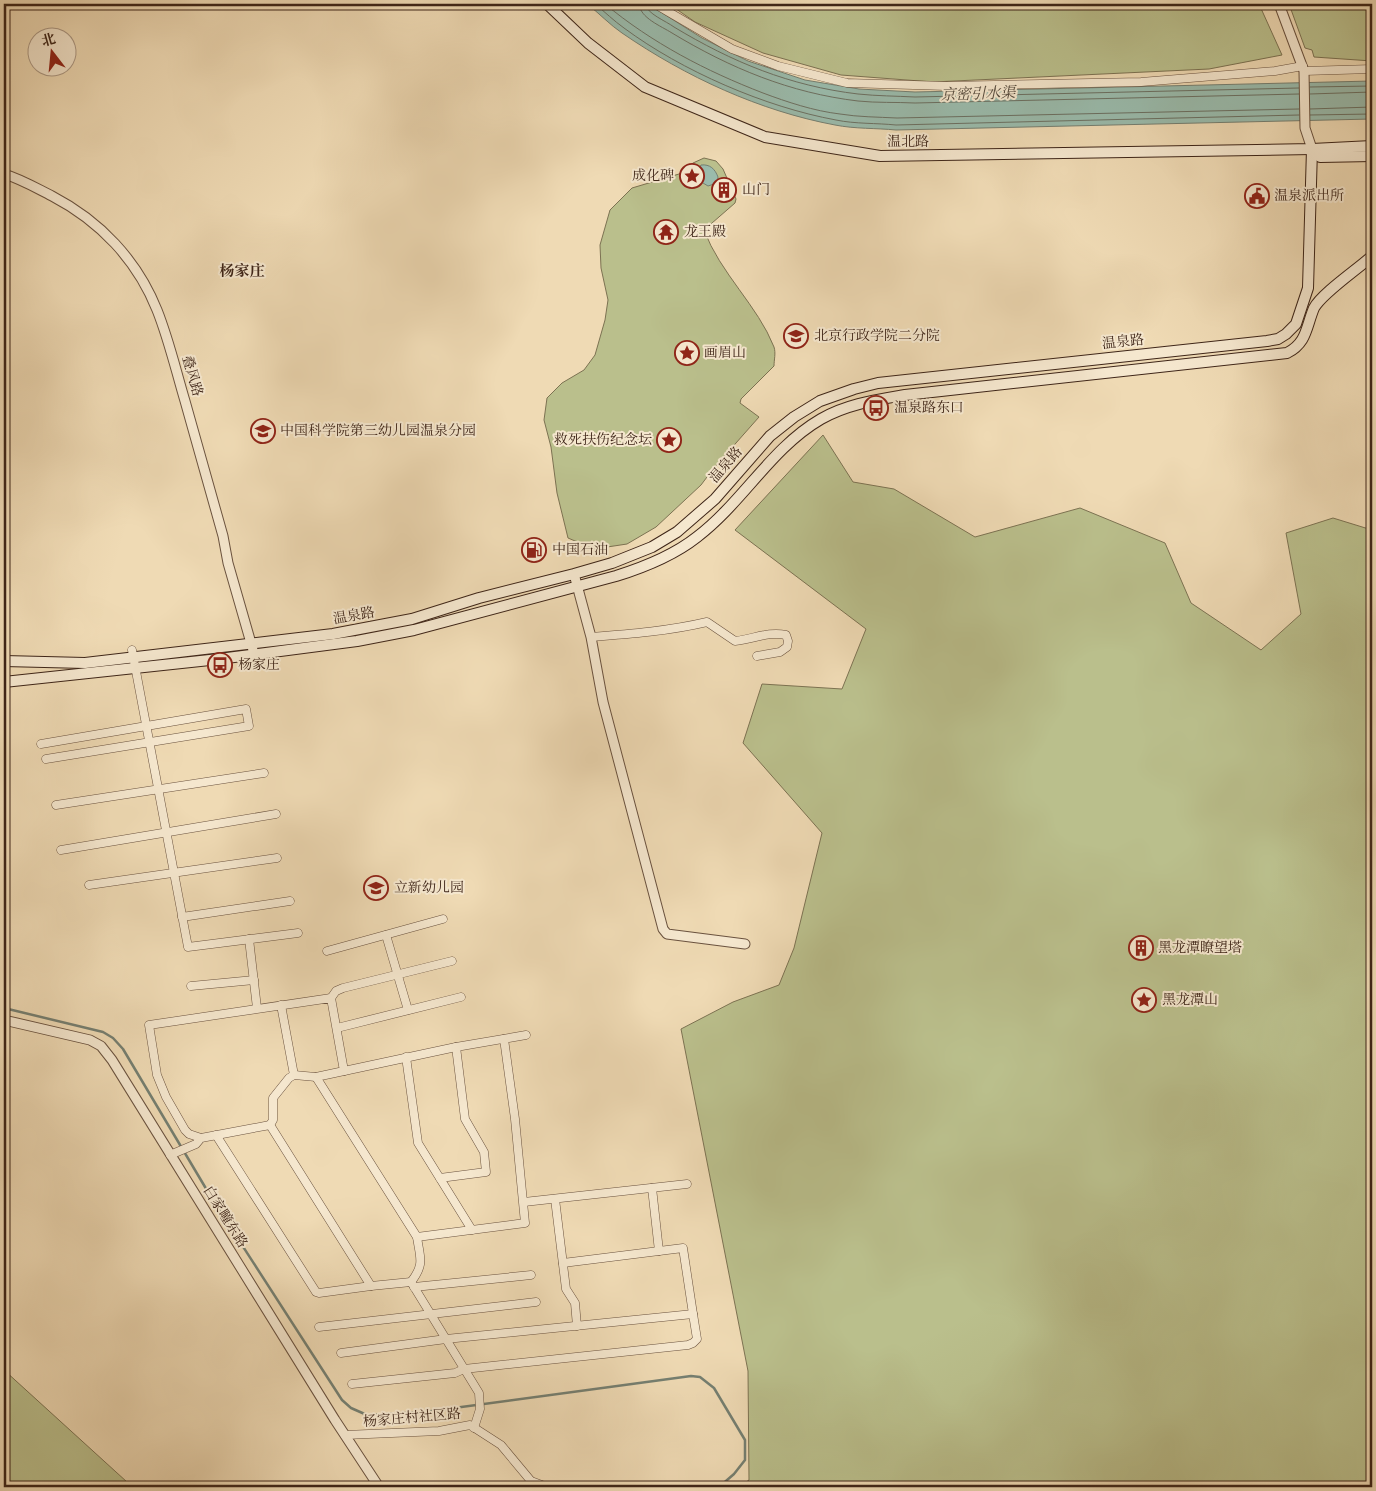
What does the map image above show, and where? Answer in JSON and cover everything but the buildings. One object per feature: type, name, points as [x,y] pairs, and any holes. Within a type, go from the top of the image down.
[{"type":"main road","name":"温北路","points":[[547,4],[588,43],[645,87],[765,138],[793,143],[880,156],[1312,149],[1372,146]]},
{"type":"main road","points":[[1312,149],[1320,157],[1372,156]]},
{"type":"main road","name":"温泉路","points":[[252,650],[412,619],[479,598],[574,574],[652,548],[678,532],[715,499],[770,436],[807,408],[835,395],[878,383],[1278,339],[1296,324],[1308,288],[1312,149]]},
{"type":"main road","name":"温泉路","points":[[4,661],[85,663],[356,641],[414,630],[644,567],[670,555],[698,536],[782,448],[822,418],[856,405],[905,395],[1287,353],[1302,342],[1315,308],[1323,296],[1372,256]]},
{"type":"main road","points":[[1267,341],[1276,344],[1278,348],[1277,353],[1270,356]]},
{"type":"main road","name":"温泉路","points":[[4,682],[133,659]]},
{"type":"street","points":[[656,4],[732,49],[778,66],[847,83],[947,86],[1141,82],[1304,69],[1372,69]]},
{"type":"street","points":[[1279,4],[1304,69],[1305,128],[1312,149]]},
{"type":"street","name":"叠风路","points":[[4,174],[17,178],[49,194],[85,216],[117,245],[143,282],[157,309],[168,344],[223,536],[228,563],[252,650]]},
{"type":"street","points":[[574,574],[590,637],[602,702],[663,929],[667,934],[745,944]]},
{"type":"street","points":[[590,637],[642,633],[707,622],[735,641],[748,640],[770,634],[786,635],[787,647],[780,652],[757,656]]},
{"type":"street","points":[[133,659],[188,947],[298,933]]},
{"type":"street","points":[[41,744],[246,709],[249,726],[46,759]]},
{"type":"street","points":[[56,805],[264,773]]},
{"type":"street","points":[[61,850],[276,814]]},
{"type":"street","points":[[89,886],[278,858]]},
{"type":"street","points":[[182,917],[290,901]]},
{"type":"street","points":[[327,951],[443,919]]},
{"type":"street","points":[[386,935],[408,1010]]},
{"type":"street","points":[[249,939],[257,1008]]},
{"type":"street","points":[[452,961],[343,988],[336,991],[331,998],[149,1025],[157,1075],[166,1097],[185,1130],[189,1134],[201,1138],[270,1125],[273,1120],[273,1098],[289,1078],[294,1075],[316,1077],[406,1057],[526,1035]]},
{"type":"street","points":[[191,986],[254,980]]},
{"type":"street","points":[[337,1028],[461,997]]},
{"type":"street","points":[[331,998],[344,1071]]},
{"type":"street","points":[[280,1005],[294,1075]]},
{"type":"street","name":"白家疃东路","points":[[4,1020],[90,1040],[101,1046],[112,1060],[379,1487]]},
{"type":"street","points":[[417,1237],[524,1222],[524,1202],[504,1039]]},
{"type":"street","points":[[440,1178],[486,1172],[484,1152],[464,1119],[456,1047]]},
{"type":"street","points":[[406,1057],[418,1143],[472,1230]]},
{"type":"street","points":[[316,1077],[417,1237],[421,1262],[419,1272],[412,1284]]},
{"type":"street","points":[[270,1125],[371,1286]]},
{"type":"street","points":[[216,1135],[316,1292],[371,1286],[530,1275]]},
{"type":"street","points":[[170,1155],[196,1144],[201,1138]]},
{"type":"street","points":[[524,1202],[687,1184]]},
{"type":"street","points":[[652,1188],[659,1251]]},
{"type":"street","points":[[555,1199],[566,1289],[575,1303],[577,1326]]},
{"type":"street","points":[[352,1384],[455,1373],[464,1369],[688,1345],[697,1339],[682,1248],[563,1263]]},
{"type":"street","points":[[412,1284],[479,1393],[479,1405],[474,1428]]},
{"type":"street","points":[[319,1327],[536,1302]]},
{"type":"street","points":[[341,1353],[446,1339],[694,1314]]},
{"type":"street","name":"杨家庄村社区路","points":[[345,1435],[439,1431],[470,1425],[501,1445],[531,1481],[547,1487]]},
{"type":"green space","points":[[669,4],[1259,4],[1282,55],[1209,69],[933,82],[841,75],[763,53],[695,22]]},
{"type":"green space","points":[[1289,4],[1372,4],[1372,61],[1314,57],[1312,50],[1305,48]]},
{"type":"green space","points":[[704,158],[716,161],[723,169],[736,199],[735,203],[704,230],[719,261],[759,317],[767,332],[775,349],[774,366],[741,399],[740,403],[759,417],[701,485],[656,527],[627,544],[594,549],[568,538],[557,493],[551,447],[544,420],[547,398],[562,383],[584,370],[595,355],[605,320],[608,300],[601,268],[600,245],[610,210],[632,188],[679,174],[693,163]]},
{"type":"green space","points":[[823,435],[853,482],[894,489],[975,537],[1080,508],[1165,543],[1191,603],[1261,650],[1301,614],[1286,533],[1333,518],[1372,530],[1372,1487],[739,1487],[749,1480],[748,1371],[681,1029],[733,1002],[779,985],[794,948],[822,833],[743,743],[762,684],[842,689],[866,629],[735,530]]},
{"type":"green space","points":[[4,1370],[127,1482],[129,1487],[4,1487]]},
{"type":"water","name":"京密引水渠","points":[[587,4],[648,4],[702,38],[748,61],[805,80],[859,89],[915,92],[1372,81],[1372,119],[896,130],[843,126],[779,111],[698,78],[646,49],[622,33]]},
{"type":"water","points":[[701,165],[707,165],[714,169],[718,177],[717,183],[708,186],[693,177]]},
{"type":"waterway","points":[[4,1008],[103,1032],[113,1038],[123,1049],[211,1197],[342,1400],[351,1408],[367,1415],[424,1412],[691,1376],[700,1377],[714,1388],[745,1440],[745,1460],[734,1474],[719,1487]]},
{"type":"place","name":"成化碑","points":[[692,176]]},
{"type":"place","name":"山门","points":[[724,190]]},
{"type":"place","name":"温泉派出所","points":[[1257,196]]},
{"type":"place","name":"龙王殿","points":[[666,232]]},
{"type":"place","name":"北京行政学院二分院","points":[[796,336]]},
{"type":"place","name":"画眉山","points":[[687,353]]},
{"type":"place","name":"温泉路东口","points":[[876,408]]},
{"type":"place","name":"中国科学院第三幼儿园温泉分园","points":[[263,431]]},
{"type":"place","name":"救死扶伤纪念坛","points":[[669,440]]},
{"type":"place","name":"中国石油","points":[[534,550]]},
{"type":"place","name":"杨家庄","points":[[220,665]]},
{"type":"place","name":"立新幼儿园","points":[[376,888]]},
{"type":"place","name":"黑龙潭瞭望塔","points":[[1141,948]]},
{"type":"place","name":"黑龙潭山","points":[[1144,1000]]},
{"type":"district","name":"杨家庄","points":[[242,272]]}]
